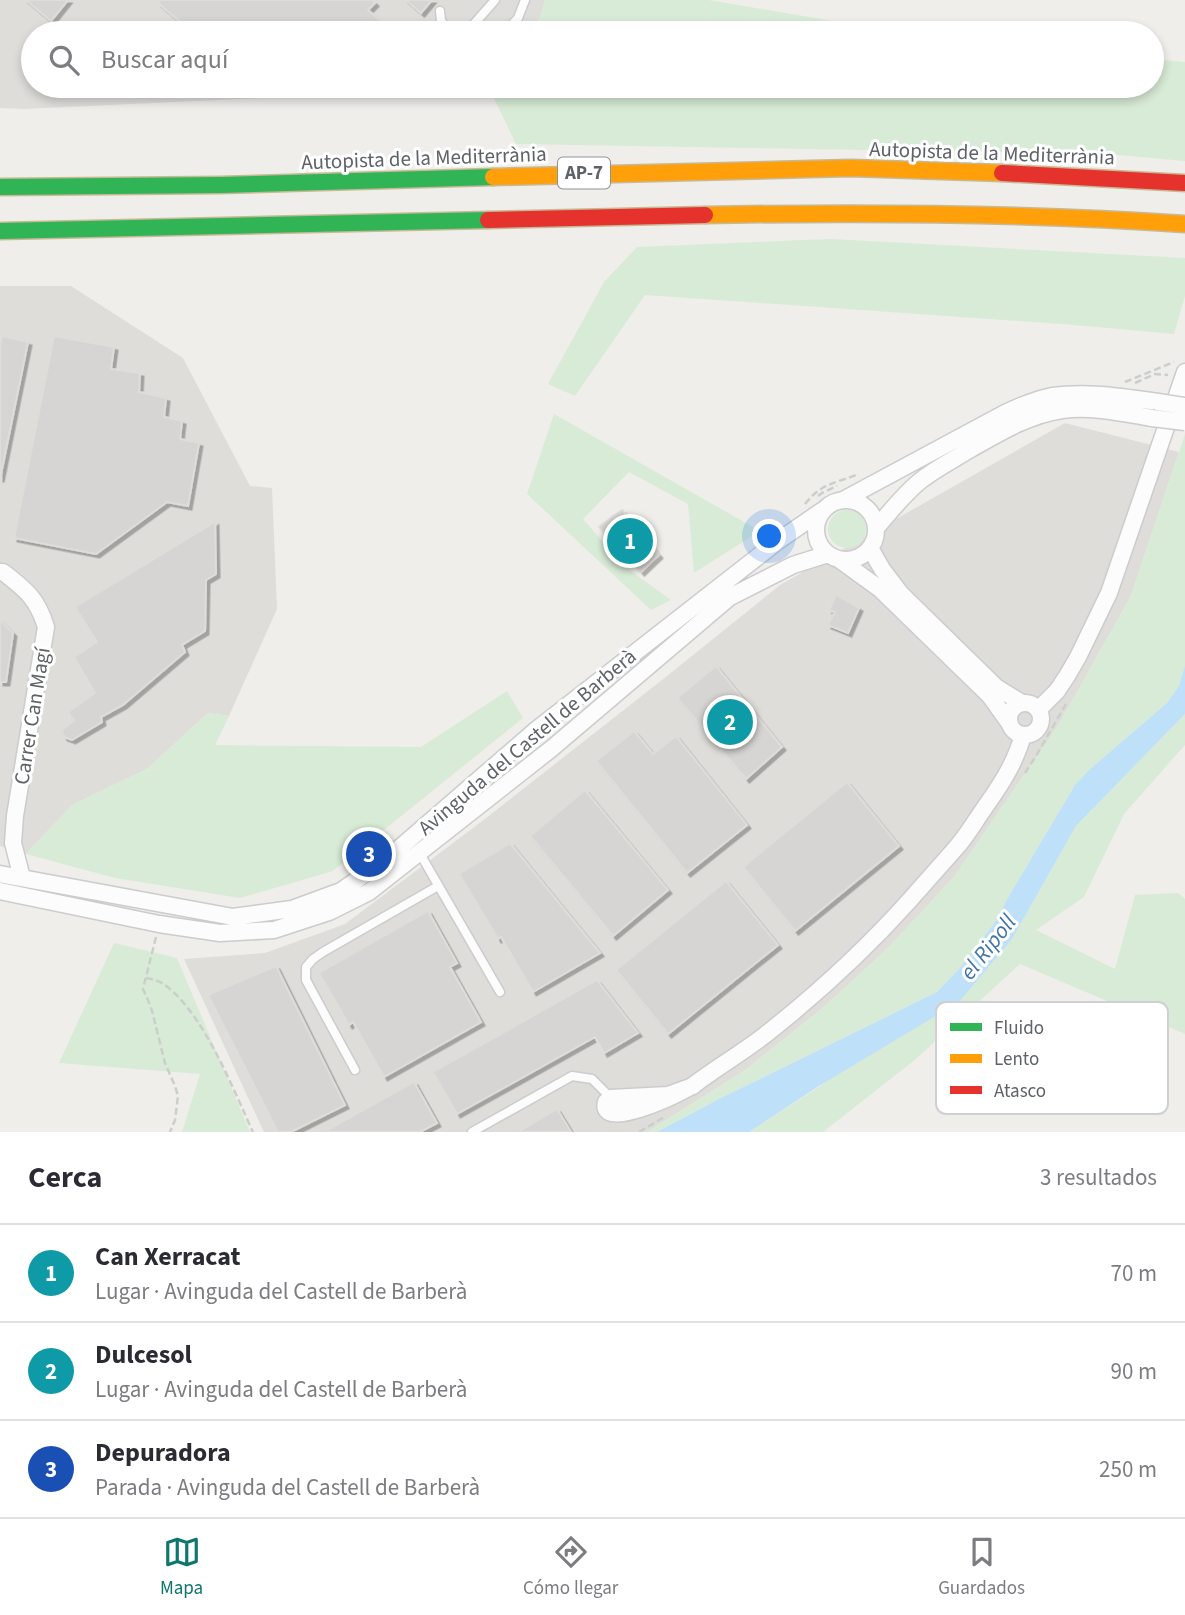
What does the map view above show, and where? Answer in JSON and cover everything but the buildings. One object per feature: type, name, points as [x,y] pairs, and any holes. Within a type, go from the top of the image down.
[{"type":"highway","name":"Autopista de la Mediterrània","points":[[0,187],[207,185],[685,170],[851,168],[1018,173],[1185,183]]},
{"type":"highway","name":"AP-7","points":[[0,231],[800,214],[1000,215],[1185,224]]},
{"type":"street","points":[[1038,709],[1057,691],[1067,676],[1109,593],[1181,366]]},
{"type":"street","points":[[870,548],[901,594],[996,687],[1022,703],[1031,704],[1038,709],[1041,726],[1033,734],[1023,735],[1015,731],[990,696],[880,589],[821,547],[817,538],[818,518],[829,505],[1028,402],[1051,396],[1092,394],[1155,410],[1185,422]]},
{"type":"street","points":[[876,528],[918,482],[1000,432],[1032,418],[1063,410],[1155,410],[1185,406]]},
{"type":"street","points":[[834,557],[857,558],[870,548],[876,535],[874,519],[869,510],[861,504],[843,500]]},
{"type":"street","name":"Avinguda del Castell de Barberà","points":[[0,874],[233,917],[292,909],[341,891],[387,858],[536,730],[778,541],[824,510]]},
{"type":"street","name":"Avinguda del Castell de Barberà","points":[[0,891],[159,924],[220,933],[274,930],[329,912],[369,892],[551,749],[730,597],[793,565],[834,557]]},
{"type":"street","name":"Carrer Can Magí","points":[[0,572],[27,591],[41,611],[46,627],[13,844],[22,878]]},
{"type":"street","points":[[1010,724],[1010,713],[1022,703]]},
{"type":"street","points":[[693,1086],[668,1095],[611,1098],[606,1102],[606,1118],[610,1125],[617,1128],[627,1127],[651,1116],[674,1102],[764,1035],[815,993],[879,934],[957,847],[1002,784],[1013,764],[1023,735]]},
{"type":"lane","points":[[477,21],[495,0]]},
{"type":"lane","points":[[515,21],[525,0]]},
{"type":"lane","points":[[440,11],[441,21]]},
{"type":"lane","points":[[419,852],[500,992]]},
{"type":"lane","points":[[355,1070],[306,980],[306,967],[323,952],[438,886]]},
{"type":"lane","points":[[472,1132],[572,1076],[592,1080],[611,1098]]},
{"type":"path","points":[[1119,384],[1181,366]]},
{"type":"path","points":[[1123,387],[1155,374],[1165,374]]},
{"type":"path","points":[[1021,778],[1071,694]]},
{"type":"path","points":[[159,924],[143,989],[178,1096],[175,1120],[170,1132]]},
{"type":"path","points":[[146,978],[160,982],[169,989],[187,1007],[202,1028],[253,1132]]},
{"type":"path","points":[[639,1132],[666,1116]]},
{"type":"shaded area","points":[[0,0],[545,0],[537,21],[21,21],[21,98],[262,98],[0,108]]},
{"type":"shaded area","points":[[0,286],[71,286],[183,358],[250,486],[272,488],[277,609],[229,716],[208,713],[147,769],[72,805],[26,854],[0,846]]},
{"type":"shaded area","points":[[1065,423],[1179,452],[1131,596],[1059,724],[954,877],[888,948],[824,1007],[744,1071],[647,1132],[264,1132],[184,959],[265,953],[345,924],[481,822],[780,585]]},
{"type":"green space","points":[[545,0],[709,0],[832,21],[537,21]]},
{"type":"green space","points":[[1164,60],[1185,62],[1185,161],[1108,154],[516,144],[494,98],[1164,98]]},
{"type":"green space","points":[[831,239],[1185,258],[1185,296],[1174,334],[645,295],[575,396],[548,384],[604,282],[637,247]]},
{"type":"green space","points":[[554,414],[760,531],[694,573],[688,504],[629,472],[583,519],[624,566],[671,600],[651,610],[527,494]]},
{"type":"green space","points":[[1185,434],[1185,665],[1179,686],[1167,703],[1075,785],[993,925],[959,969],[937,992],[657,1132],[647,1132],[744,1071],[824,1007],[888,948],[954,877],[1059,724],[1131,596]]},
{"type":"green space","points":[[847,510],[860,516],[866,529],[860,542],[847,548],[834,542],[828,529],[834,516]]},
{"type":"green space","points":[[507,691],[523,718],[333,871],[240,898],[115,878],[26,854],[72,805],[147,769],[208,713],[229,716],[215,745],[421,747]]},
{"type":"green space","points":[[1185,714],[1185,745],[1124,814],[1084,897],[1036,930],[1115,969],[1135,895],[1178,893],[1185,899],[1185,1034],[1168,1027],[1168,1002],[1110,1002],[1020,964],[978,1002],[936,1002],[936,1041],[823,1132],[749,1132],[819,1087],[1012,939],[1076,826]]},
{"type":"green space","points":[[114,943],[177,958],[250,1132],[182,1132],[200,1074],[59,1063]]},
{"type":"water","name":"el Ripoll","points":[[1185,665],[1185,714],[1076,826],[1012,939],[959,1002],[936,1002],[936,1016],[819,1086],[749,1132],[657,1132],[937,992],[959,969],[993,925],[1075,785],[1167,703],[1179,686]]},
{"type":"traffic: fast","points":[[0,187],[221,185],[493,177]]},
{"type":"traffic: fast","points":[[0,231],[488,220]]},
{"type":"traffic: slow","points":[[493,177],[851,168],[1002,173]]},
{"type":"traffic: slow","points":[[705,215],[945,214],[1185,224]]},
{"type":"traffic: jam","points":[[1002,173],[1185,183]]},
{"type":"traffic: jam","points":[[488,220],[705,215]]},
{"type":"place","name":"Can Xerracat","points":[[630,541]]},
{"type":"place","name":"Dulcesol","points":[[730,722]]},
{"type":"place","name":"Depuradora","points":[[369,854]]}]
